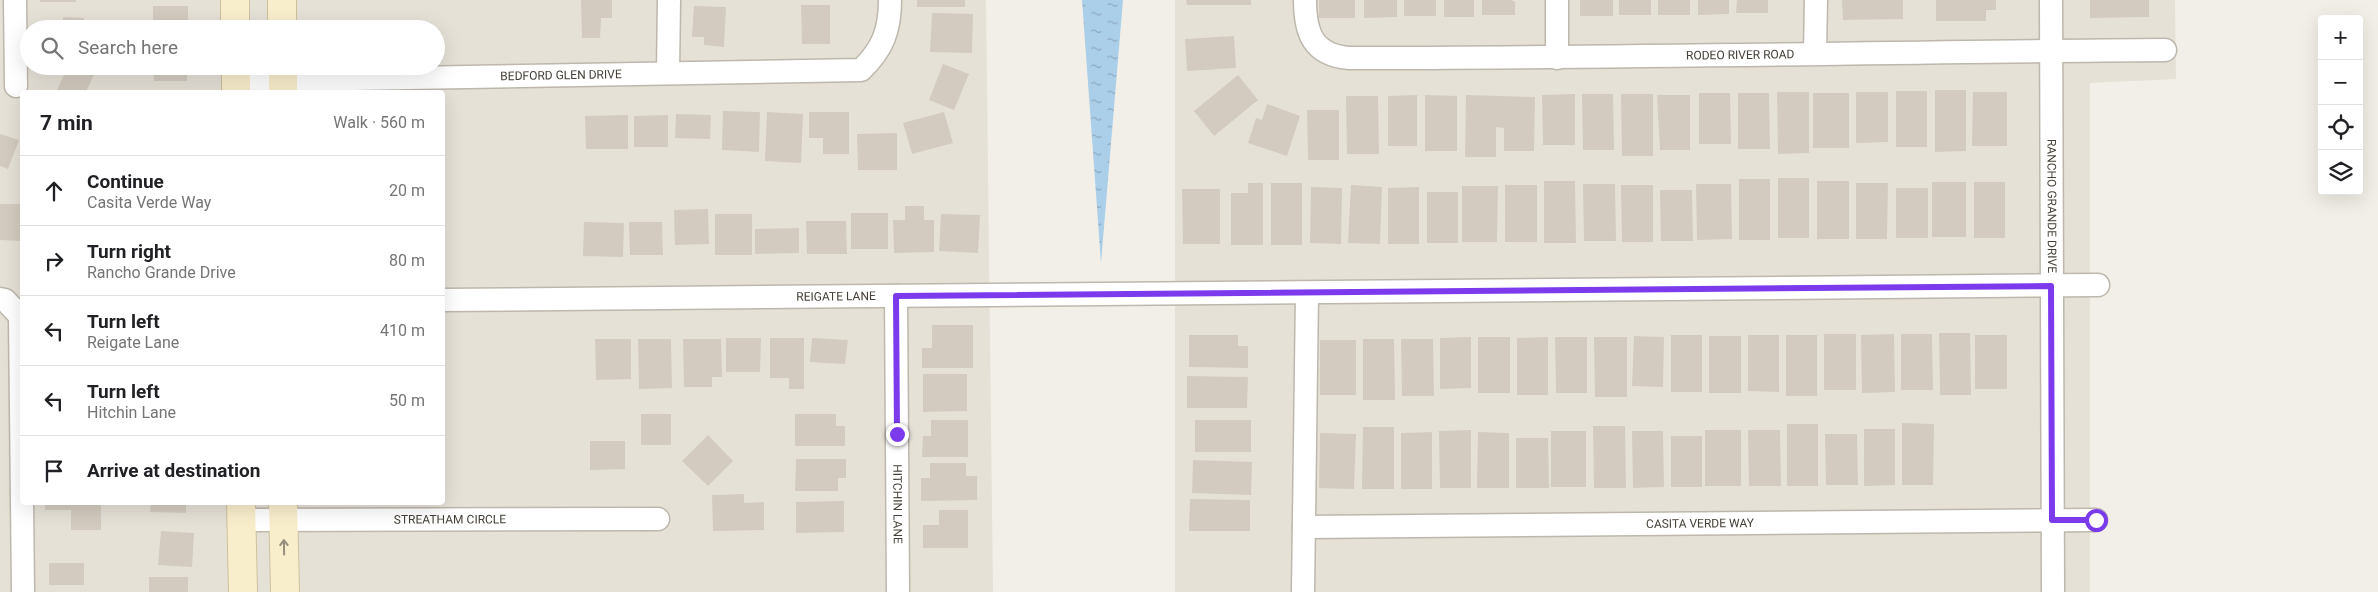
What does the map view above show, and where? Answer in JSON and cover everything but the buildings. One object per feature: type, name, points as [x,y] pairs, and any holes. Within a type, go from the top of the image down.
[{"type":"main road","points":[[235,0],[235,20]]},
{"type":"main road","points":[[282,0],[282,20]]},
{"type":"main road","points":[[242,511],[242,592]]},
{"type":"main road","points":[[284,511],[285,592]]},
{"type":"street","points":[[15,0],[16,86]]},
{"type":"street","points":[[668,72],[669,0]]},
{"type":"street","name":"BEDFORD GLEN DRIVE","points":[[236,80],[795,70],[843,72],[861,70],[878,52],[890,22],[890,0]]},
{"type":"street","name":"RODEO RIVER ROAD","points":[[1305,0],[1310,36],[1318,47],[1336,57],[1349,58],[1557,58],[1816,53],[2166,50]]},
{"type":"street","points":[[1557,0],[1557,58]]},
{"type":"street","points":[[1816,0],[1816,53]]},
{"type":"street","name":"RANCHO GRANDE DRIVE","points":[[2051,0],[2052,592]]},
{"type":"street","name":"REIGATE LANE","points":[[445,300],[2098,285]]},
{"type":"street","points":[[1303,592],[1307,293]]},
{"type":"street","name":"HITCHIN LANE","points":[[896,296],[898,592]]},
{"type":"street","points":[[0,299],[5,300],[20,316]]},
{"type":"street","points":[[22,505],[23,592]]},
{"type":"street","name":"STREATHAM CIRCLE","points":[[242,511],[658,519]]},
{"type":"street","name":"CASITA VERDE WAY","points":[[1304,527],[2096,520]]},
{"type":"shaded area","points":[[0,0],[986,0],[993,592],[0,592]]},
{"type":"shaded area","points":[[1175,0],[2175,0],[2176,79],[2090,83],[2090,592],[1175,592]]},
{"type":"water","points":[[1082,0],[1123,0],[1101,263]]},
{"type":"route","points":[[897,434],[896,296],[2051,286],[2052,520],[2096,520]]}]
